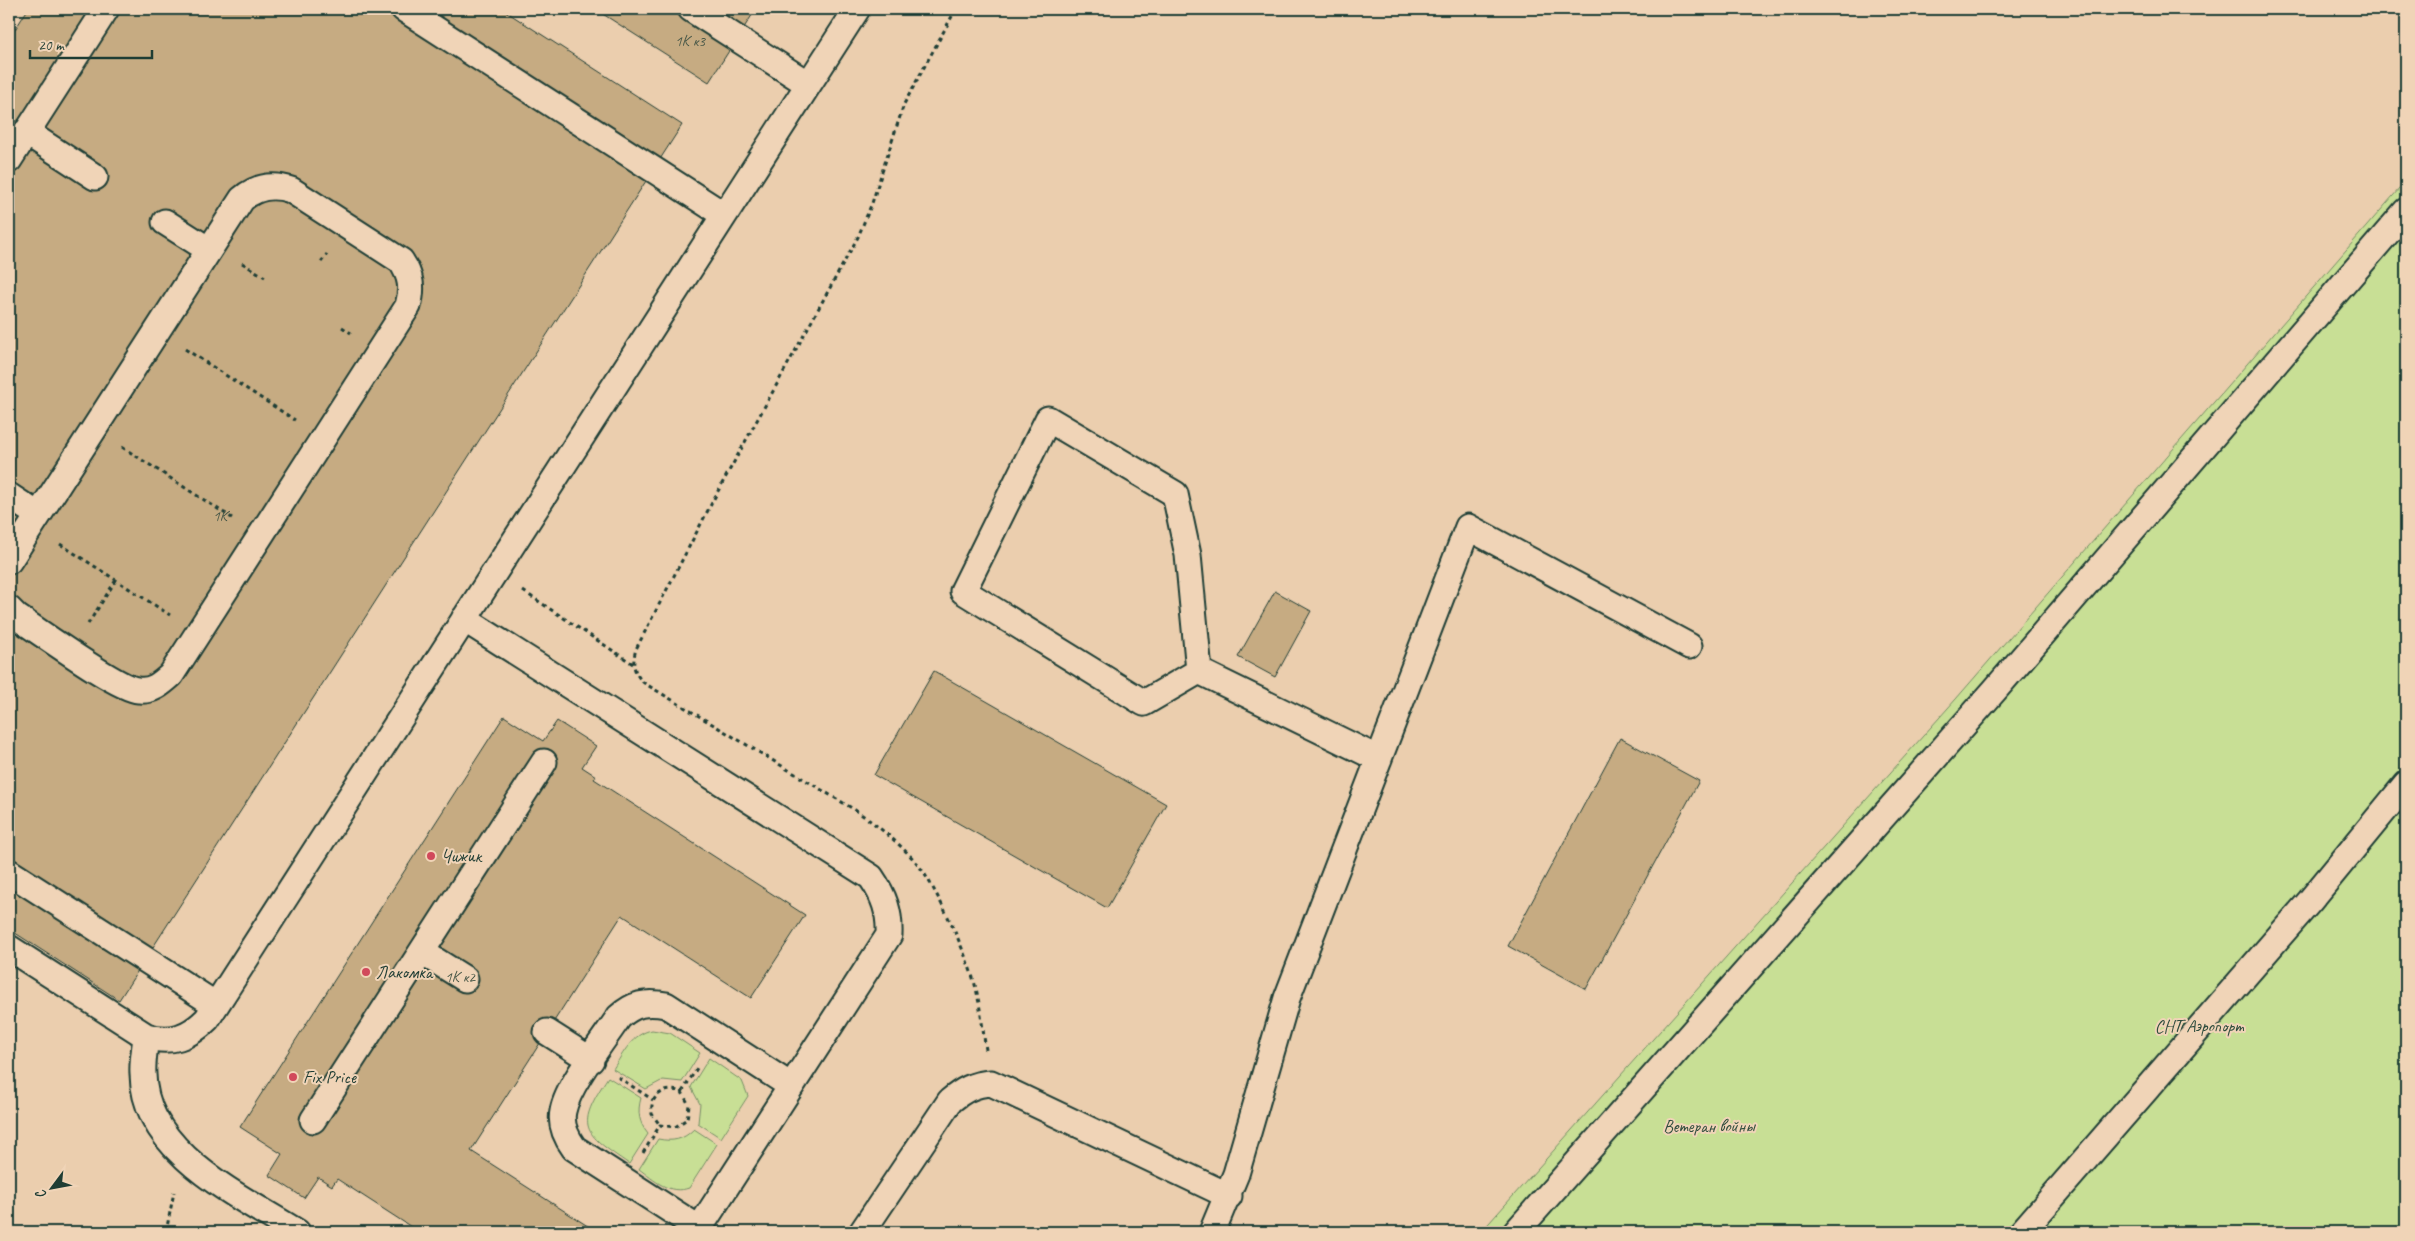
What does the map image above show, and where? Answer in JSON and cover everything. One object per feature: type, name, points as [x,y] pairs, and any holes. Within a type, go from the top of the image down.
[{"type":"lane","points":[[9,160],[106,9]]},
{"type":"lane","points":[[404,9],[724,215]]},
{"type":"lane","points":[[691,9],[808,84]]},
{"type":"lane","points":[[9,948],[146,1036],[172,1040],[184,1037],[195,1031],[216,1005],[857,9]]},
{"type":"lane","points":[[26,132],[95,177]]},
{"type":"lane","points":[[9,561],[242,199],[256,189],[282,187],[291,190],[401,261],[412,287],[408,306],[171,675],[161,684],[149,690],[126,688],[17,617],[9,609]]},
{"type":"lane","points":[[1516,1232],[1994,691],[2406,211]]},
{"type":"lane","points":[[165,222],[209,250]]},
{"type":"lane","points":[[1048,419],[1175,494],[1188,556],[1199,671],[1144,703],[963,591],[1048,419]]},
{"type":"lane","points":[[9,496],[35,520]]},
{"type":"lane","points":[[1212,1232],[1228,1196],[1287,998],[1468,527],[1689,646]]},
{"type":"lane","points":[[464,619],[871,877],[887,907],[889,935],[698,1230],[574,1148],[566,1137],[562,1113],[567,1096],[619,1017],[629,1008],[641,1004],[655,1003],[666,1005],[791,1086]]},
{"type":"lane","points":[[1199,671],[1379,759]]},
{"type":"lane","points":[[313,1120],[544,762]]},
{"type":"lane","points":[[2022,1232],[2310,901],[2406,784]]},
{"type":"lane","points":[[9,872],[216,1005]]},
{"type":"lane","points":[[422,952],[465,979]]},
{"type":"lane","points":[[547,1032],[591,1060]]},
{"type":"lane","points":[[146,1036],[142,1075],[154,1117],[166,1138],[199,1170],[297,1232]]},
{"type":"lane","points":[[862,1232],[950,1101],[970,1087],[992,1083],[1228,1196]]},
{"type":"path","points":[[956,9],[904,104],[872,203],[858,237],[709,509],[636,649],[633,664],[638,677],[644,683],[855,810],[878,826],[917,864],[940,902],[960,945],[977,991],[992,1083]]},
{"type":"path","points":[[156,331],[323,438]]},
{"type":"path","points":[[94,429],[260,536]]},
{"type":"path","points":[[35,520],[116,580],[198,633]]},
{"type":"path","points":[[494,572],[633,664]]},
{"type":"path","points":[[70,652],[116,580]]},
{"type":"path","points":[[591,1060],[653,1100]]},
{"type":"path","points":[[662,1090],[682,1092],[689,1105],[687,1119],[675,1127],[660,1125],[652,1114],[653,1100],[662,1090]]},
{"type":"path","points":[[625,1181],[660,1125]]},
{"type":"green space","points":[[2406,181],[2406,1232],[1481,1232],[1956,699]]},
{"type":"green space","points":[[652,1030],[670,1033],[700,1053],[682,1082],[663,1080],[646,1089],[613,1069],[625,1050],[639,1035]]},
{"type":"green space","points":[[709,1058],[742,1081],[748,1096],[721,1138],[698,1123],[700,1104],[691,1087]]},
{"type":"green space","points":[[608,1077],[641,1098],[640,1117],[648,1134],[629,1164],[601,1144],[588,1127],[591,1107]]},
{"type":"green space","points":[[694,1129],[717,1144],[689,1188],[675,1190],[668,1188],[656,1182],[639,1169],[658,1139],[678,1139],[686,1136]]},
{"type":"building","points":[[28,9],[502,9],[682,125],[119,1000],[9,929],[9,39]]},
{"type":"building","points":[[595,9],[756,9],[709,82]]},
{"type":"building","points":[[1275,591],[1311,611],[1275,677],[1238,657]]},
{"type":"building","points":[[934,671],[1166,804],[1107,908],[874,775]]},
{"type":"building","points":[[504,716],[543,741],[557,721],[596,746],[582,767],[596,776],[594,779],[805,915],[751,998],[622,915],[471,1151],[597,1232],[419,1232],[337,1179],[332,1186],[318,1177],[304,1198],[269,1175],[282,1154],[240,1127]]},
{"type":"building","points":[[1620,738],[1699,781],[1586,989],[1508,946]]},
{"type":"place","name":"Чижик","points":[[431,856]]},
{"type":"place","name":"Лакомка","points":[[366,972]]},
{"type":"place","name":"Fix Price","points":[[293,1077]]},
{"type":"park label","name":"СНТ Аэропорт","points":[[2199,1026]]},
{"type":"park label","name":"Ветеран войны","points":[[1709,1126]]}]
